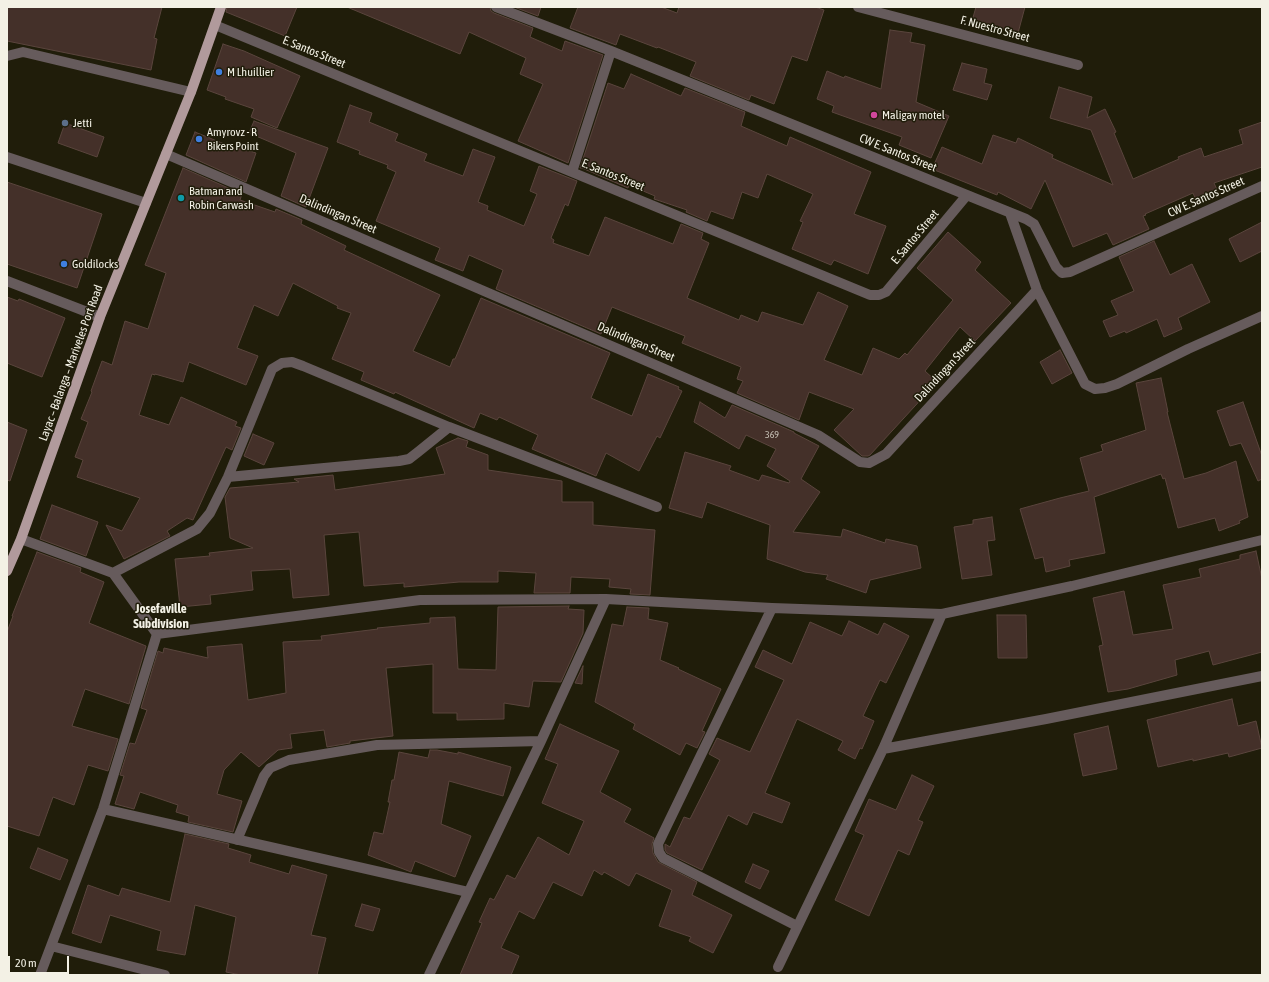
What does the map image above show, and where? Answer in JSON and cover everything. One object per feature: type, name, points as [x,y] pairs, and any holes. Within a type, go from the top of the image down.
[{"type":"main road","name":"Layac – Balanga – Mariveles Port Road","points":[[7,570],[21,539],[100,318],[192,92],[221,7]]},
{"type":"street","name":"CW E. Santos Street","points":[[496,7],[611,51],[1026,219],[1034,224],[1056,267],[1062,273],[1070,272],[1262,186]]},
{"type":"street","name":"F. Nuestro Street","points":[[858,7],[1078,64]]},
{"type":"street","name":"E. Santos Street","points":[[215,25],[870,295],[879,295],[886,292],[966,195]]},
{"type":"street","points":[[572,172],[611,51]]},
{"type":"street","points":[[7,56],[23,52],[192,92]]},
{"type":"street","name":"Dalindingan Street","points":[[166,154],[818,435],[860,462],[869,463],[886,454],[1037,290]]},
{"type":"street","points":[[7,157],[146,203]]},
{"type":"street","points":[[1010,213],[1037,290],[1085,384],[1095,389],[1105,388],[1117,384],[1188,349],[1262,316]]},
{"type":"street","points":[[7,281],[100,318]]},
{"type":"street","points":[[113,574],[197,529],[210,513],[228,477],[272,369],[282,363],[292,362],[303,366],[449,427],[658,507]]},
{"type":"street","points":[[228,477],[399,461],[418,452],[449,427]]},
{"type":"street","points":[[21,539],[113,574],[157,634]]},
{"type":"street","points":[[157,634],[420,600],[606,599],[772,608],[942,614],[1072,586],[1262,540]]},
{"type":"street","points":[[429,975],[541,741],[606,599]]},
{"type":"street","points":[[772,608],[658,844],[659,852],[663,858],[797,926]]},
{"type":"street","points":[[778,967],[882,749],[942,614]]},
{"type":"street","points":[[40,975],[103,809],[157,634]]},
{"type":"street","points":[[882,749],[1046,719],[1262,676]]},
{"type":"street","points":[[237,840],[264,776],[270,768],[288,760],[377,745],[541,741]]},
{"type":"street","points":[[103,809],[468,892]]},
{"type":"street","points":[[51,946],[165,975]]},
{"type":"building","points":[[7,7],[162,7],[154,38],[157,39],[151,70],[7,41]]},
{"type":"building","points":[[227,7],[297,7],[285,36],[226,12]]},
{"type":"building","points":[[347,7],[490,7],[491,11],[494,13],[533,28],[530,37],[562,51],[565,41],[603,55],[568,163],[518,141],[543,84],[520,74],[526,58],[469,32],[460,54]]},
{"type":"building","points":[[514,7],[541,7],[538,16]]},
{"type":"building","points":[[578,7],[661,7],[677,13],[679,7],[815,7],[824,10],[807,61],[792,56],[774,104],[751,95],[749,100],[690,76],[696,62],[658,47],[657,48],[620,34],[616,45],[570,28]]},
{"type":"building","points":[[976,7],[1025,7],[1018,33],[972,21]]},
{"type":"building","points":[[890,30],[912,33],[910,42],[925,45],[916,102],[949,116],[931,158],[899,145],[902,137],[832,112],[834,106],[817,99],[827,71],[844,78],[845,76],[881,89]]},
{"type":"building","points":[[223,44],[244,51],[300,76],[277,128],[251,117],[254,109],[225,99],[226,97],[207,90]]},
{"type":"building","points":[[962,63],[987,69],[984,83],[992,85],[987,100],[953,90]]},
{"type":"building","points":[[631,74],[681,96],[685,88],[745,112],[741,126],[787,146],[790,137],[871,172],[854,214],[886,226],[868,274],[834,260],[831,265],[792,249],[803,222],[800,221],[813,194],[767,174],[758,198],[742,192],[733,219],[711,211],[707,221],[686,212],[687,210],[654,199],[655,196],[629,185],[628,188],[580,168],[608,83],[624,89]]},
{"type":"building","points":[[1059,87],[1092,97],[1087,118],[1105,109],[1116,132],[1114,133],[1133,179],[1179,159],[1178,157],[1201,148],[1204,157],[1243,144],[1239,130],[1262,122],[1262,167],[1214,183],[1218,192],[1196,200],[1193,193],[1145,214],[1146,215],[1143,216],[1149,229],[1113,245],[1107,233],[1073,247],[1045,180],[1031,209],[998,192],[997,195],[932,169],[942,147],[982,164],[993,135],[1016,143],[1018,138],[1053,155],[1052,158],[1113,185],[1091,130],[1050,118]]},
{"type":"building","points":[[350,105],[372,113],[369,122],[398,134],[395,141],[427,154],[424,161],[463,176],[473,149],[495,157],[478,202],[488,206],[487,210],[524,226],[537,194],[530,191],[539,166],[577,181],[568,206],[565,204],[551,238],[554,240],[553,243],[589,256],[605,217],[673,244],[681,224],[703,233],[701,239],[709,243],[687,298],[739,320],[741,315],[758,322],[762,312],[803,325],[818,292],[848,306],[824,360],[862,375],[873,348],[899,359],[905,353],[907,355],[953,300],[917,268],[948,232],[981,262],[975,270],[1011,303],[975,341],[960,327],[925,371],[937,382],[870,455],[862,456],[834,430],[854,409],[809,392],[799,420],[737,393],[743,381],[737,379],[741,367],[682,343],[685,336],[612,307],[601,334],[496,289],[503,270],[469,255],[463,271],[435,260],[440,248],[376,221],[396,172],[387,168],[388,165],[359,154],[360,151],[337,142]]},
{"type":"building","points":[[254,121],[328,148],[306,207],[281,196],[296,153],[249,133]]},
{"type":"building","points":[[65,123],[104,137],[97,157],[58,143]]},
{"type":"building","points":[[195,132],[239,150],[240,148],[256,153],[246,182],[186,155]]},
{"type":"building","points":[[183,168],[242,194],[240,200],[275,212],[276,209],[302,220],[301,224],[346,246],[344,250],[440,295],[413,351],[450,367],[453,359],[455,359],[481,298],[610,353],[591,398],[632,416],[648,374],[679,387],[678,389],[682,391],[660,438],[657,436],[639,471],[606,453],[596,476],[532,449],[538,435],[499,417],[497,420],[480,413],[474,428],[395,392],[394,394],[361,380],[364,372],[332,359],[351,313],[337,308],[338,306],[293,283],[278,316],[254,305],[237,348],[258,356],[246,385],[189,362],[183,382],[152,374],[139,415],[169,425],[181,397],[237,422],[235,426],[241,428],[232,450],[226,447],[193,520],[187,518],[167,531],[170,536],[124,559],[106,525],[122,531],[140,498],[77,477],[83,460],[75,457],[88,422],[81,419],[102,361],[112,365],[125,321],[148,329],[166,273],[145,265]]},
{"type":"building","points":[[7,182],[102,214],[77,288],[7,264]]},
{"type":"building","points":[[1262,222],[1262,251],[1240,262],[1229,239]]},
{"type":"building","points":[[1154,241],[1170,275],[1192,264],[1210,302],[1178,318],[1182,329],[1164,337],[1157,319],[1126,333],[1125,331],[1110,337],[1103,321],[1118,315],[1111,301],[1134,291],[1119,257]]},
{"type":"building","points":[[7,297],[18,301],[19,299],[65,318],[42,377],[7,363]]},
{"type":"building","points":[[1060,350],[1072,373],[1052,384],[1040,362]]},
{"type":"building","points":[[1161,378],[1167,412],[1184,479],[1206,473],[1236,461],[1248,517],[1239,521],[1240,523],[1219,531],[1215,518],[1178,528],[1165,478],[1163,479],[1161,474],[1094,497],[1105,553],[1069,560],[1070,566],[1046,572],[1043,557],[1035,559],[1020,509],[1089,491],[1080,458],[1103,451],[1101,445],[1146,430],[1136,383]]},
{"type":"building","points":[[700,402],[725,418],[732,405],[794,432],[819,446],[801,479],[820,492],[793,532],[841,537],[843,529],[885,543],[886,539],[917,546],[921,568],[870,580],[866,593],[826,579],[828,575],[805,572],[767,559],[770,525],[707,502],[702,518],[669,508],[685,452],[731,466],[729,470],[759,481],[762,475],[789,483],[790,481],[767,466],[776,449],[746,435],[739,449],[694,422]]},
{"type":"building","points":[[1243,402],[1262,456],[1262,479],[1258,481],[1241,443],[1230,446],[1217,411]]},
{"type":"building","points":[[7,422],[27,430],[10,481],[7,480]]},
{"type":"building","points":[[253,434],[274,443],[264,465],[244,456]]},
{"type":"building","points":[[458,438],[468,441],[466,447],[488,455],[488,470],[562,481],[562,502],[593,502],[593,525],[655,530],[650,595],[630,594],[631,589],[609,587],[610,579],[571,577],[570,593],[534,593],[536,573],[498,571],[498,582],[459,582],[404,587],[404,583],[364,586],[359,532],[324,535],[329,595],[293,598],[290,569],[251,571],[253,590],[210,595],[211,604],[180,607],[175,559],[210,556],[209,553],[253,548],[230,538],[225,497],[230,488],[299,482],[294,479],[333,475],[335,490],[445,474],[436,448]]},
{"type":"building","points":[[52,505],[98,522],[86,556],[40,539]]},
{"type":"building","points":[[992,517],[995,540],[987,541],[992,575],[962,579],[954,527],[973,524],[973,520]]},
{"type":"building","points":[[1256,551],[1262,579],[1262,652],[1213,665],[1209,651],[1175,660],[1177,675],[1128,689],[1108,692],[1099,646],[1103,645],[1093,598],[1124,591],[1133,635],[1173,629],[1163,585],[1201,577],[1199,569],[1240,559],[1240,555]]},
{"type":"building","points":[[37,552],[81,568],[80,572],[104,582],[89,623],[146,646],[129,704],[85,689],[72,726],[118,739],[108,771],[88,765],[74,805],[53,797],[39,836],[7,826],[7,632]]},
{"type":"building","points":[[569,606],[568,609],[584,610],[583,633],[561,682],[533,681],[529,707],[504,703],[504,719],[457,720],[457,713],[433,713],[433,664],[386,668],[393,736],[350,741],[350,743],[327,747],[324,730],[290,734],[292,748],[278,750],[259,767],[241,752],[224,770],[217,794],[242,801],[233,832],[188,822],[189,816],[176,812],[178,805],[140,792],[134,809],[115,804],[124,776],[120,775],[130,743],[135,744],[147,710],[141,708],[158,651],[163,653],[164,648],[208,658],[207,647],[242,644],[248,700],[286,693],[283,642],[322,640],[321,636],[378,629],[377,628],[430,623],[430,618],[455,617],[458,669],[496,670],[498,607]]},
{"type":"building","points":[[627,607],[649,608],[648,619],[668,623],[660,660],[721,689],[702,731],[705,732],[697,748],[686,743],[680,755],[633,729],[635,724],[595,702],[612,624],[623,626]]},
{"type":"building","points":[[997,615],[1026,615],[1027,658],[998,658]]},
{"type":"building","points":[[849,621],[878,635],[884,623],[909,636],[886,683],[880,680],[863,716],[874,721],[862,749],[860,748],[855,759],[838,750],[843,741],[797,719],[765,793],[790,803],[782,823],[753,812],[747,825],[728,815],[702,870],[667,853],[665,850],[665,844],[670,847],[684,817],[690,819],[720,760],[709,754],[717,738],[750,752],[784,680],[755,667],[763,650],[792,664],[810,622],[842,636]]},
{"type":"building","points":[[583,666],[582,684],[575,683]]},
{"type":"building","points":[[1232,699],[1238,726],[1256,721],[1262,748],[1229,757],[1228,753],[1158,767],[1147,720]]},
{"type":"building","points":[[560,724],[619,751],[600,792],[631,809],[624,822],[654,838],[652,844],[653,853],[658,862],[697,882],[692,895],[732,915],[713,953],[689,941],[691,937],[659,926],[672,890],[636,873],[629,886],[604,872],[602,875],[594,870],[582,896],[553,882],[534,919],[519,911],[501,948],[519,956],[511,975],[460,975],[482,923],[479,922],[490,898],[494,900],[507,875],[515,879],[538,837],[569,855],[584,821],[542,803],[558,764],[545,759]]},
{"type":"building","points":[[1108,726],[1117,769],[1083,776],[1074,734]]},
{"type":"building","points":[[430,750],[458,754],[458,752],[511,767],[503,796],[449,781],[441,824],[471,836],[455,877],[415,861],[411,872],[368,855],[374,832],[383,834],[390,802],[388,802],[392,780],[394,780],[399,752],[428,758]]},
{"type":"building","points":[[912,775],[934,786],[918,820],[923,822],[909,855],[898,850],[869,916],[835,900],[864,835],[855,831],[869,799],[896,810]]},
{"type":"building","points":[[185,834],[229,844],[228,848],[251,855],[249,862],[289,874],[292,865],[327,875],[311,935],[326,938],[317,975],[241,975],[226,972],[236,917],[195,905],[185,955],[157,950],[161,931],[110,915],[101,943],[72,933],[88,885],[119,896],[122,888],[170,902]]},
{"type":"building","points":[[38,848],[68,860],[60,880],[30,868]]},
{"type":"building","points":[[753,864],[769,871],[760,889],[745,882]]},
{"type":"building","points":[[362,904],[380,909],[373,931],[355,926]]},
{"type":"place","name":"M Lhuillier","points":[[219,72]]},
{"type":"place","name":"Maligay motel","points":[[874,115]]},
{"type":"place","name":"Jetti","points":[[65,123]]},
{"type":"place","name":"Amyrovz - R Bikers Point","points":[[199,139]]},
{"type":"place","name":"Batman and Robin Carwash","points":[[181,198]]},
{"type":"place","name":"Goldilocks","points":[[64,264]]},
{"type":"district","name":"Josefaville Subdivision","points":[[161,616]]}]
